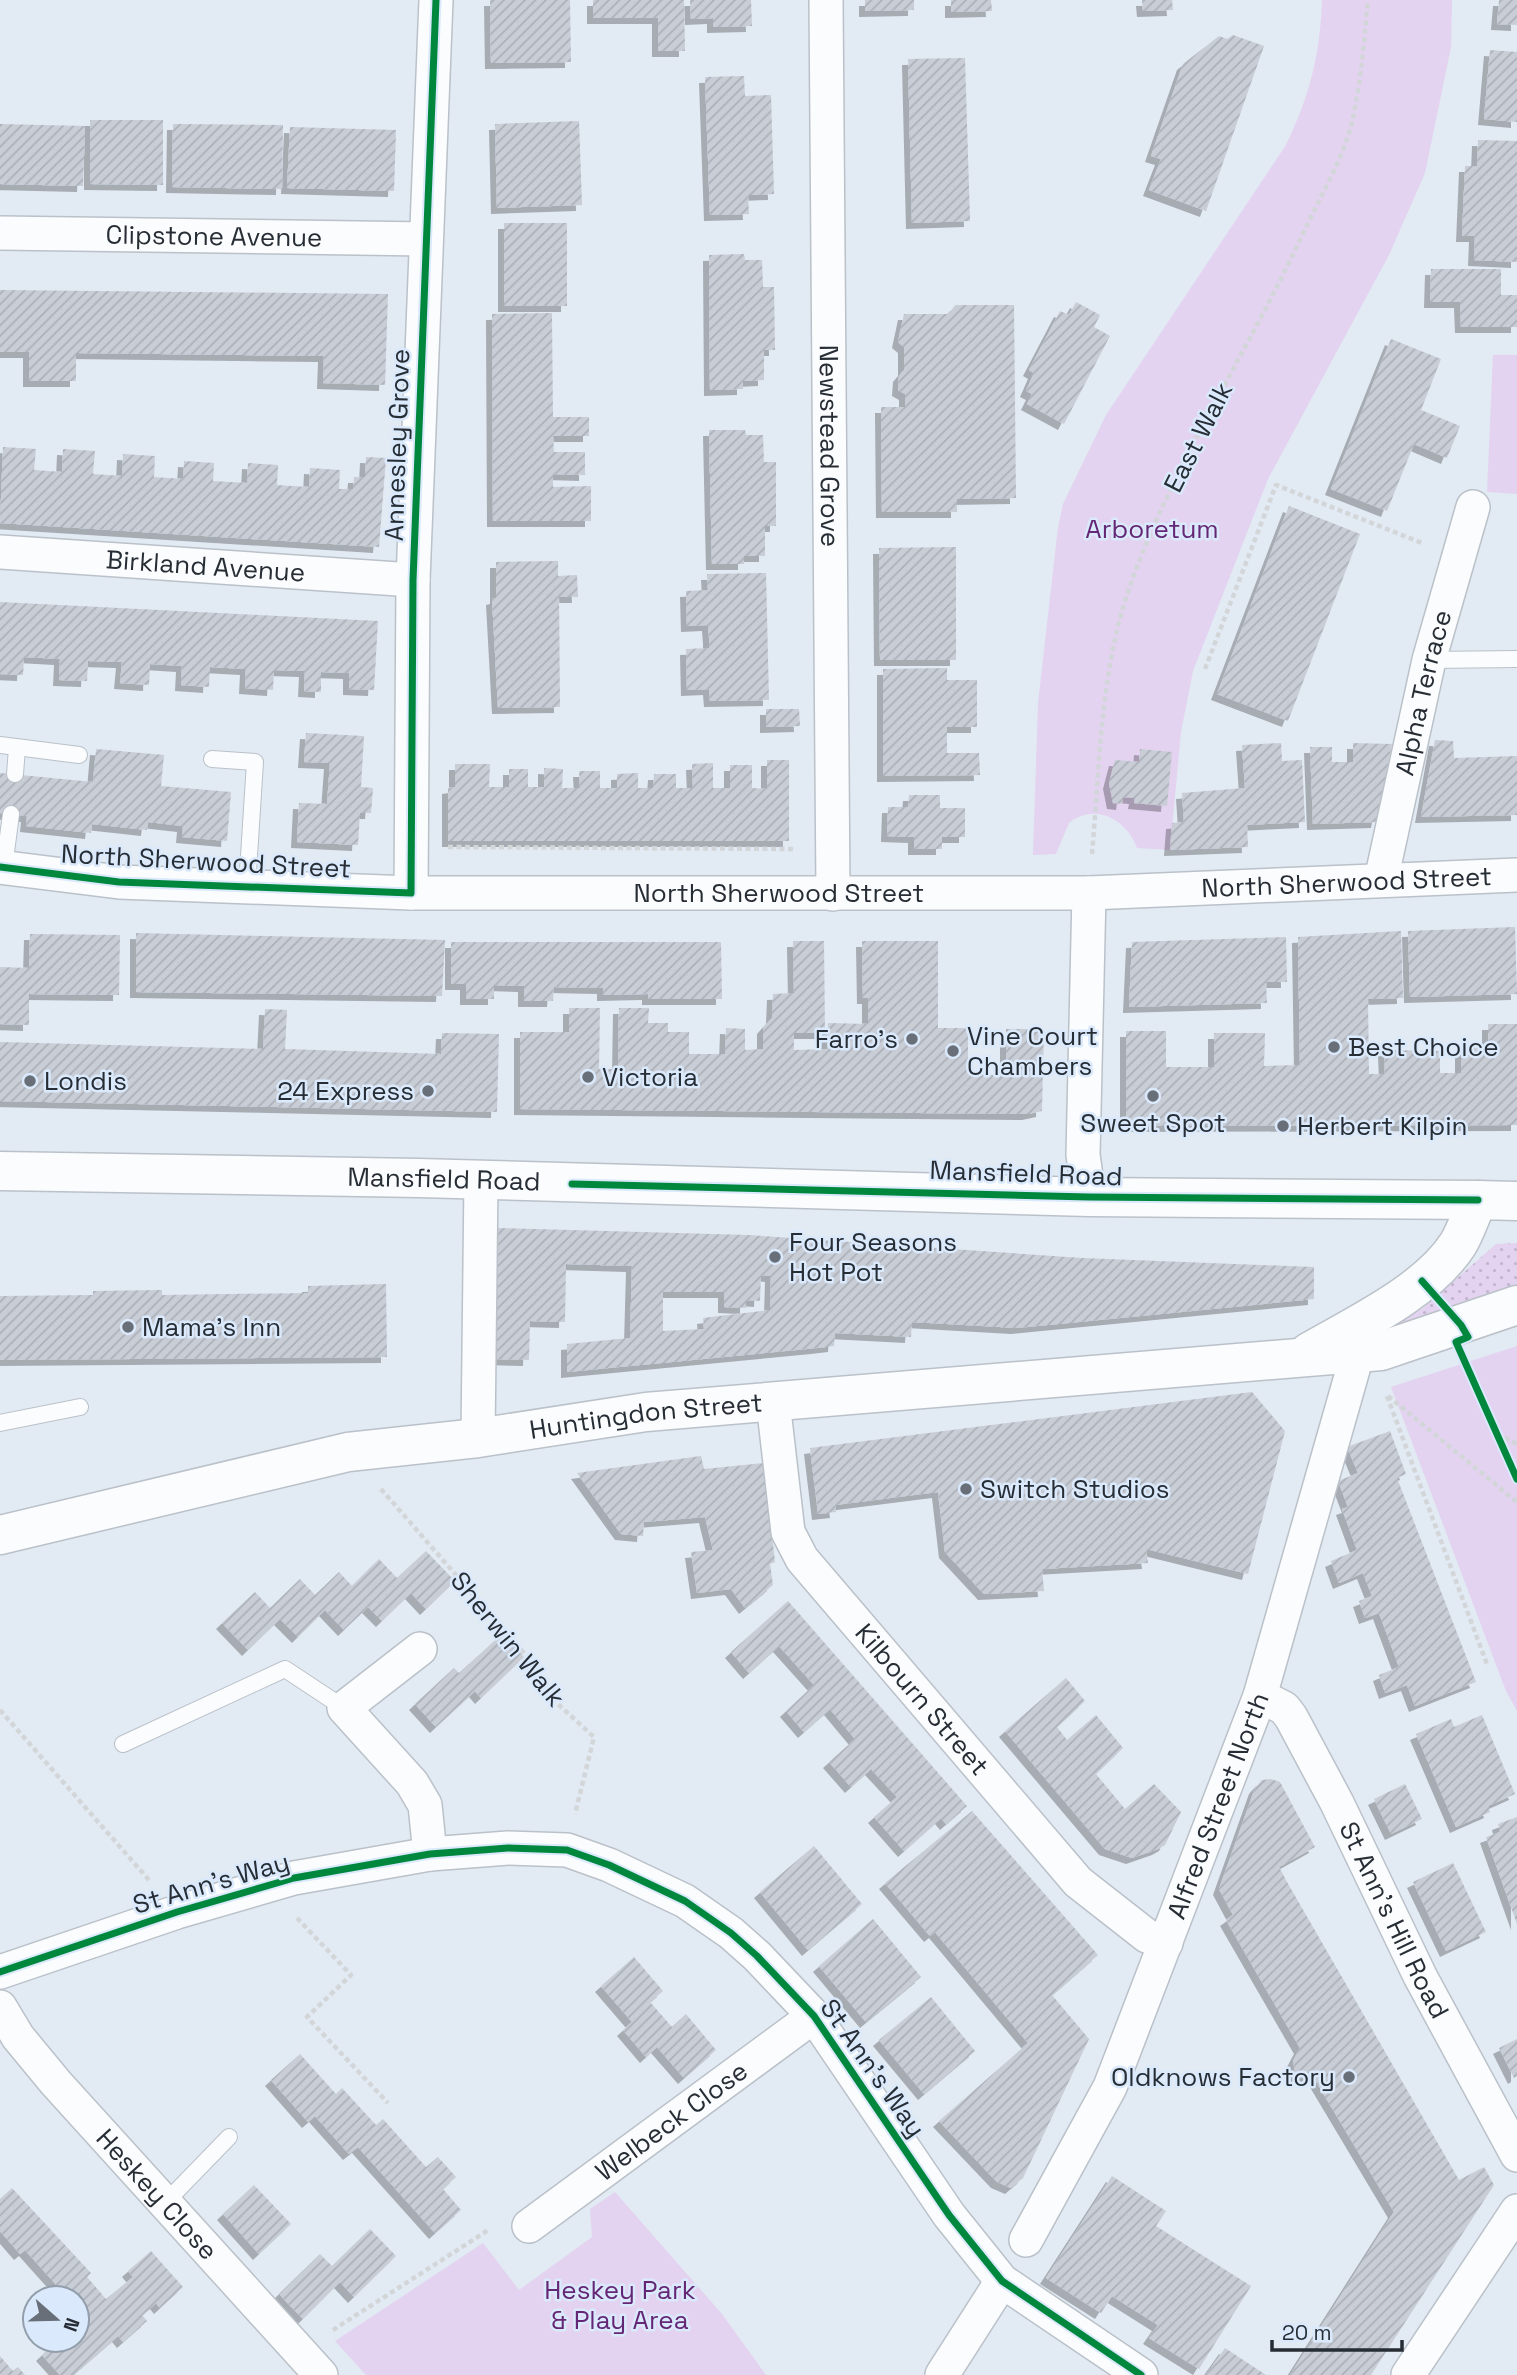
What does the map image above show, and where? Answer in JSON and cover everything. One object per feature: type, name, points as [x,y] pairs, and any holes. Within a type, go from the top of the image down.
[{"type":"main road","name":"Mansfield Road","points":[[0,1171],[481,1180],[1088,1197],[1517,1201]]},
{"type":"main road","name":"Huntingdon Street","points":[[1301,1356],[1391,1306],[1422,1281],[1458,1245],[1478,1200]]},
{"type":"main road","name":"Huntingdon Street","points":[[0,1535],[348,1452],[478,1438],[646,1412],[1256,1363],[1301,1356],[1369,1351],[1517,1305]]},
{"type":"street","name":"Annesley Grove","points":[[411,893],[413,580],[436,0]]},
{"type":"street","name":"Newstead Grove","points":[[826,0],[833,894]]},
{"type":"street","name":"Clipstone Avenue","points":[[0,233],[426,239]]},
{"type":"street","name":"Alpha Terrace","points":[[1381,880],[1429,660],[1473,507]]},
{"type":"street","name":"Birkland Avenue","points":[[0,552],[413,580]]},
{"type":"street","name":"North Sherwood Street","points":[[2,867],[120,882],[411,893],[1089,893],[1517,875]]},
{"type":"street","points":[[1088,1197],[1083,1155],[1089,893]]},
{"type":"street","points":[[478,1438],[481,1180]]},
{"type":"street","name":"Alfred Street North","points":[[1026,2240],[1110,2087],[1166,1943],[1260,1696],[1369,1351]]},
{"type":"street","name":"Kilbourn Street","points":[[774,1402],[788,1532],[802,1559],[1078,1882],[1147,1936],[1166,1943]]},
{"type":"street","points":[[420,1649],[344,1708],[412,1783],[425,1805],[430,1854]]},
{"type":"street","name":"St Ann's Hill Road","points":[[1260,1696],[1284,1708],[1291,1717],[1337,1803],[1420,1976],[1517,2155]]},
{"type":"street","name":"St Ann's Way","points":[[0,1972],[177,1912],[294,1878],[430,1854],[508,1848],[567,1850],[610,1866],[685,1901],[748,1949],[814,2016],[949,2216],[1002,2281],[1141,2375]]},
{"type":"street","name":"Heskey Close","points":[[0,2007],[19,2037],[56,2083],[163,2205],[311,2363]]},
{"type":"street","name":"Welbeck Close","points":[[529,2226],[814,2016]]},
{"type":"street","points":[[1408,2375],[1517,2211]]},
{"type":"street","points":[[943,2375],[1002,2281]]},
{"type":"lane","points":[[1429,660],[1517,659]]},
{"type":"lane","points":[[0,745],[79,755]]},
{"type":"lane","points":[[15,774],[17,748]]},
{"type":"lane","points":[[212,759],[255,762],[247,887]]},
{"type":"lane","points":[[2,867],[11,814]]},
{"type":"lane","points":[[0,1423],[80,1407]]},
{"type":"lane","points":[[123,1744],[285,1669],[344,1708]]},
{"type":"lane","points":[[163,2205],[229,2137]]},
{"type":"path","points":[[1205,669],[1276,485],[1458,558]]},
{"type":"path","points":[[443,836],[443,847],[788,850]]},
{"type":"path","points":[[1369,1351],[1488,1667]]},
{"type":"path","points":[[1387,1395],[1517,1502]]},
{"type":"path","points":[[1492,1422],[1502,1445]]},
{"type":"path","points":[[1497,1434],[1517,1444]]},
{"type":"path","points":[[0,1710],[177,1912]]},
{"type":"path","points":[[268,1886],[351,1975],[307,2017],[388,2103]]},
{"type":"path","points":[[311,2363],[497,2224],[529,2226]]},
{"type":"green space","name":"Arboretum","points":[[1322,0],[1452,0],[1451,47],[1425,173],[1389,255],[1268,479],[1193,671],[1181,732],[1170,850],[1137,848],[1126,829],[1118,822],[1099,814],[1089,814],[1069,823],[1056,854],[1033,855],[1038,703],[1063,504],[1106,415],[1286,145],[1312,74],[1319,39]]},
{"type":"green space","points":[[1493,355],[1517,355],[1517,494],[1487,492]]},
{"type":"green space","points":[[1517,1243],[1517,1293],[1382,1334],[1381,1329],[1422,1309],[1496,1244]]},
{"type":"green space","points":[[1517,1346],[1517,1711],[1506,1691],[1391,1387]]},
{"type":"green space","name":"Heskey Park & Play Area","points":[[615,2192],[722,2314],[766,2375],[366,2375],[335,2341],[483,2243],[519,2290],[592,2237],[590,2209]]},
{"type":"building","points":[[490,0],[570,0],[571,62],[491,63]]},
{"type":"building","points":[[593,0],[684,0],[685,51],[658,51],[658,18],[593,18]]},
{"type":"building","points":[[690,0],[751,0],[752,26],[713,27],[713,18],[691,19]]},
{"type":"building","points":[[865,0],[914,0],[914,10],[865,11]]},
{"type":"building","points":[[951,0],[991,0],[992,11],[951,12]]},
{"type":"building","points":[[1142,0],[1172,0],[1173,10],[1143,11]]},
{"type":"building","points":[[1499,0],[1517,0],[1517,25],[1497,24]]},
{"type":"building","points":[[1233,35],[1264,46],[1206,211],[1149,190],[1161,159],[1151,156],[1183,64],[1219,36],[1227,39]]},
{"type":"building","points":[[1490,50],[1517,52],[1517,122],[1484,119]]},
{"type":"building","points":[[965,58],[970,221],[912,223],[908,59]]},
{"type":"building","points":[[744,76],[745,96],[771,95],[774,194],[748,195],[749,214],[710,215],[705,77]]},
{"type":"building","points":[[90,120],[163,120],[163,185],[90,184]]},
{"type":"building","points":[[579,121],[582,205],[497,208],[495,124]]},
{"type":"building","points":[[0,124],[85,126],[83,186],[0,184]]},
{"type":"building","points":[[173,124],[283,125],[282,189],[172,187]]},
{"type":"building","points":[[290,127],[396,130],[394,191],[287,188]]},
{"type":"building","points":[[1478,140],[1517,141],[1517,262],[1474,260],[1475,236],[1462,236],[1465,166],[1477,166]]},
{"type":"building","points":[[504,223],[567,223],[567,306],[504,306]]},
{"type":"building","points":[[744,254],[745,260],[762,260],[763,287],[774,287],[775,350],[764,350],[764,380],[743,381],[743,389],[710,390],[709,255]]},
{"type":"building","points":[[1431,269],[1501,269],[1501,295],[1517,295],[1517,327],[1461,327],[1460,302],[1430,302]]},
{"type":"building","points":[[0,290],[388,294],[385,385],[323,383],[324,356],[76,353],[76,381],[29,381],[29,352],[0,352]]},
{"type":"building","points":[[1076,302],[1100,315],[1094,327],[1110,336],[1064,424],[1027,404],[1032,394],[1026,391],[1034,373],[1029,370],[1060,311],[1069,315]]},
{"type":"building","points":[[956,305],[1014,305],[1016,498],[957,499],[957,512],[882,512],[881,407],[905,407],[905,394],[898,390],[899,376],[904,370],[904,347],[898,342],[904,314],[948,314]]},
{"type":"building","points":[[552,313],[553,417],[589,417],[589,436],[553,436],[554,452],[585,452],[585,475],[553,474],[553,487],[591,486],[591,521],[493,521],[492,314]]},
{"type":"building","points":[[1391,339],[1441,359],[1421,410],[1460,426],[1447,458],[1414,444],[1387,511],[1331,489]]},
{"type":"building","points":[[709,430],[745,430],[746,435],[763,435],[764,462],[776,462],[776,526],[765,526],[765,556],[744,556],[744,564],[712,564]]},
{"type":"building","points":[[3,447],[36,449],[34,470],[62,472],[63,449],[95,451],[93,474],[122,476],[123,454],[155,456],[154,477],[183,479],[184,461],[214,463],[213,481],[247,483],[248,463],[278,465],[277,485],[309,487],[310,468],[340,470],[339,489],[353,489],[354,477],[365,477],[366,457],[386,458],[379,547],[0,523]]},
{"type":"building","points":[[1289,506],[1360,534],[1288,721],[1217,694]]},
{"type":"building","points":[[956,547],[956,660],[880,660],[879,548]]},
{"type":"building","points":[[558,561],[558,576],[577,575],[578,597],[559,597],[560,707],[498,708],[492,599],[496,598],[496,562]]},
{"type":"building","points":[[766,573],[769,700],[710,701],[709,689],[687,690],[686,649],[709,648],[709,638],[708,625],[687,626],[686,591],[708,590],[707,574]]},
{"type":"building","points":[[0,602],[378,621],[374,690],[349,689],[349,673],[321,672],[321,692],[304,691],[305,671],[274,670],[273,690],[245,688],[246,669],[210,667],[209,687],[181,685],[182,666],[150,664],[149,685],[120,683],[122,662],[88,661],[87,681],[59,680],[60,659],[24,657],[23,675],[0,674]]},
{"type":"building","points":[[947,668],[947,680],[977,680],[977,727],[947,727],[947,753],[979,753],[980,775],[883,776],[883,669]]},
{"type":"building","points":[[766,709],[799,709],[800,726],[766,727]]},
{"type":"building","points":[[306,733],[364,736],[361,787],[373,788],[371,813],[360,813],[358,845],[297,842],[299,803],[327,804],[330,763],[304,762]]},
{"type":"building","points":[[1435,740],[1453,741],[1454,758],[1517,756],[1517,815],[1421,817]]},
{"type":"building","points":[[1281,743],[1282,761],[1302,760],[1305,822],[1247,825],[1248,847],[1170,850],[1172,823],[1184,822],[1182,793],[1245,788],[1242,745]]},
{"type":"building","points":[[1353,743],[1392,744],[1377,822],[1313,824],[1310,747],[1332,747],[1332,762],[1353,762]]},
{"type":"building","points":[[96,749],[164,755],[161,786],[231,792],[227,841],[182,837],[183,826],[148,822],[147,830],[92,824],[91,833],[26,826],[27,816],[0,813],[0,773],[93,782]]},
{"type":"building","points":[[1140,749],[1172,752],[1167,806],[1134,803],[1135,798],[1123,797],[1122,804],[1113,803],[1109,783],[1115,760],[1139,762]]},
{"type":"building","points":[[767,760],[789,760],[789,841],[448,841],[448,788],[455,787],[455,764],[490,764],[489,787],[509,787],[509,769],[528,769],[528,787],[544,787],[544,768],[563,769],[562,788],[580,788],[579,771],[600,771],[600,788],[617,788],[617,774],[638,773],[638,788],[653,788],[654,774],[676,774],[676,788],[693,788],[692,764],[713,763],[713,788],[730,788],[730,765],[752,765],[752,788],[767,789]]},
{"type":"building","points":[[909,795],[940,795],[940,808],[965,808],[965,837],[942,837],[942,849],[914,849],[914,837],[887,836],[888,807],[908,807]]},
{"type":"building","points":[[1515,927],[1517,994],[1410,997],[1408,931]]},
{"type":"building","points":[[1401,931],[1403,998],[1368,999],[1369,1074],[1385,1074],[1384,1050],[1440,1051],[1440,1073],[1461,1073],[1461,1048],[1488,1047],[1488,1024],[1517,1024],[1517,1125],[1126,1126],[1126,1031],[1166,1031],[1166,1067],[1214,1067],[1214,1033],[1265,1033],[1264,1066],[1300,1065],[1298,937]]},
{"type":"building","points":[[136,933],[445,940],[442,996],[136,992]]},
{"type":"building","points":[[30,934],[120,935],[119,995],[29,994],[29,1025],[0,1024],[0,967],[29,968]]},
{"type":"building","points":[[1286,937],[1287,982],[1266,982],[1267,1003],[1129,1007],[1132,942]]},
{"type":"building","points":[[793,941],[824,941],[825,1033],[794,1033],[794,1050],[827,1049],[828,1023],[868,1024],[868,998],[863,998],[862,941],[938,941],[938,1028],[968,1028],[968,1074],[998,1075],[1006,1074],[1006,1029],[1044,1029],[1042,1111],[1028,1114],[520,1109],[520,1032],[569,1032],[569,1008],[600,1008],[599,1069],[618,1069],[619,1008],[649,1008],[648,1023],[668,1023],[668,1032],[689,1032],[689,1054],[725,1054],[726,1028],[745,1029],[745,1050],[763,1049],[763,1028],[772,1018],[773,994],[794,993]]},
{"type":"building","points":[[451,942],[721,942],[722,999],[648,999],[648,994],[603,995],[603,988],[554,987],[553,1001],[524,1001],[524,986],[494,985],[494,999],[466,999],[466,984],[451,984]]},
{"type":"building","points":[[265,1009],[287,1010],[285,1049],[441,1054],[442,1033],[499,1034],[497,1112],[0,1101],[0,1042],[263,1049]]},
{"type":"building","points":[[495,1228],[748,1235],[1082,1258],[1314,1267],[1314,1299],[1017,1328],[912,1322],[911,1337],[835,1333],[834,1346],[567,1372],[567,1344],[630,1338],[632,1266],[566,1264],[565,1322],[530,1321],[529,1360],[493,1359]],"holes":[[[761,1275],[771,1276],[770,1310],[703,1318],[704,1329],[663,1331],[663,1292],[724,1292],[724,1307],[746,1308],[746,1300],[760,1301]]]},
{"type":"building","points":[[386,1284],[387,1357],[0,1360],[0,1296],[93,1295],[93,1291],[162,1290],[162,1295],[308,1293],[308,1286]]},
{"type":"building","points":[[1252,1392],[1285,1431],[1248,1574],[1146,1549],[1148,1563],[1042,1569],[1044,1591],[984,1594],[945,1552],[938,1492],[835,1505],[836,1512],[818,1514],[810,1448]]},
{"type":"building","points":[[1390,1431],[1406,1474],[1397,1478],[1476,1682],[1415,1706],[1407,1685],[1385,1693],[1379,1675],[1399,1667],[1379,1613],[1365,1618],[1359,1601],[1372,1596],[1363,1573],[1339,1583],[1331,1561],[1357,1550],[1342,1509],[1348,1507],[1338,1481],[1358,1473],[1347,1447]]},
{"type":"building","points":[[701,1456],[704,1469],[764,1463],[775,1562],[770,1564],[773,1585],[745,1608],[731,1589],[697,1593],[691,1552],[713,1550],[705,1517],[644,1522],[643,1536],[621,1534],[577,1473]]},
{"type":"building","points":[[426,1551],[455,1581],[426,1609],[411,1593],[382,1621],[368,1607],[344,1630],[325,1610],[298,1637],[280,1619],[248,1650],[222,1623],[255,1592],[270,1608],[300,1579],[315,1595],[339,1572],[352,1586],[379,1559],[397,1578]]},
{"type":"building","points":[[788,1601],[967,1806],[946,1824],[941,1818],[904,1851],[874,1817],[897,1797],[871,1769],[851,1787],[829,1762],[855,1739],[830,1709],[804,1732],[786,1711],[814,1685],[779,1646],[749,1673],[731,1652]]},
{"type":"building","points":[[503,1633],[524,1657],[481,1698],[475,1691],[436,1727],[415,1704],[454,1668],[459,1673]]},
{"type":"building","points":[[1066,1678],[1085,1701],[1057,1727],[1067,1740],[1096,1715],[1123,1748],[1096,1774],[1125,1809],[1154,1784],[1181,1812],[1165,1845],[1158,1849],[1132,1858],[1105,1849],[1005,1731]]},
{"type":"building","points":[[1482,1715],[1515,1794],[1488,1806],[1490,1812],[1456,1827],[1416,1734],[1451,1719],[1454,1727]]},
{"type":"building","name":"Oldknows Factory","points":[[1262,1780],[1280,1782],[1315,1847],[1279,1867],[1287,1882],[1459,2180],[1484,2167],[1494,2185],[1371,2375],[1290,2375],[1394,2212],[1314,2078],[1296,2076],[1293,2061],[1300,2048],[1226,1920],[1233,1915],[1219,1889],[1255,1788]]},
{"type":"building","points":[[1405,1784],[1422,1819],[1391,1834],[1374,1799]]},
{"type":"building","points":[[972,1811],[1098,1955],[1052,1995],[1089,2039],[1023,2178],[1011,2188],[997,2182],[939,2121],[1028,2043],[935,1932],[930,1936],[885,1883]]},
{"type":"building","points":[[1517,1817],[1517,1924],[1486,1837],[1500,1832],[1498,1824]]},
{"type":"building","points":[[814,1846],[862,1904],[808,1950],[760,1892]]},
{"type":"building","points":[[1453,1863],[1486,1932],[1446,1951],[1413,1882]]},
{"type":"building","points":[[873,1919],[921,1977],[866,2022],[819,1966]]},
{"type":"building","points":[[634,1957],[663,1991],[650,2002],[672,2027],[686,2014],[716,2050],[684,2078],[657,2047],[646,2057],[623,2030],[632,2022],[601,1986]]},
{"type":"building","points":[[931,1997],[975,2051],[924,2094],[879,2040]]},
{"type":"building","points":[[1517,2039],[1517,2076],[1514,2078],[1499,2048]]},
{"type":"building","points":[[300,2054],[336,2094],[342,2088],[376,2125],[383,2119],[426,2167],[438,2157],[456,2177],[443,2189],[461,2210],[435,2233],[358,2147],[349,2154],[315,2116],[308,2122],[271,2080]]},
{"type":"building","points":[[1112,2176],[1166,2211],[1156,2226],[1251,2286],[1199,2369],[1149,2338],[1158,2325],[1112,2296],[1101,2313],[1046,2278]]},
{"type":"building","points":[[254,2185],[291,2224],[259,2254],[223,2214]]},
{"type":"building","points":[[12,2188],[91,2273],[87,2277],[106,2299],[133,2277],[128,2271],[151,2251],[183,2287],[160,2308],[156,2303],[142,2315],[147,2321],[123,2342],[118,2336],[73,2375],[60,2375],[42,2355],[91,2354],[91,2284],[55,2284],[25,2250],[20,2254],[0,2231],[0,2199]]},
{"type":"building","points":[[370,2229],[396,2256],[354,2297],[340,2282],[303,2319],[279,2294],[320,2254],[332,2266]]},
{"type":"building","points":[[1225,2348],[1266,2375],[1206,2375]]},
{"type":"building","points":[[0,2356],[13,2371],[18,2367],[25,2375],[0,2375]]},
{"type":"cycle path","points":[[0,867],[119,882],[411,893],[413,580],[436,0]]},
{"type":"cycle path","points":[[572,1184],[1089,1197],[1478,1200]]},
{"type":"cycle path","points":[[1422,1281],[1461,1325],[1468,1337],[1456,1342],[1517,1479]]},
{"type":"cycle path","points":[[0,1972],[177,1912],[294,1878],[430,1854],[508,1848],[567,1850],[609,1865],[685,1901],[731,1933],[757,1956],[814,2016],[949,2215],[1002,2281],[1141,2375]]},
{"type":"place","name":"Farro's","points":[[912,1039]]},
{"type":"place","name":"Best Choice","points":[[1334,1047]]},
{"type":"place","name":"Vine Court Chambers","points":[[953,1051]]},
{"type":"place","name":"Victoria","points":[[588,1077]]},
{"type":"place","name":"Londis","points":[[30,1081]]},
{"type":"place","name":"24 Express","points":[[428,1091]]},
{"type":"place","name":"Sweet Spot","points":[[1153,1096]]},
{"type":"place","name":"Herbert Kilpin","points":[[1283,1126]]},
{"type":"place","name":"Four Seasons Hot Pot","points":[[775,1257]]},
{"type":"place","name":"Mama's Inn","points":[[128,1327]]},
{"type":"place","name":"Switch Studios","points":[[966,1489]]},
{"type":"place","name":"Oldknows Factory","points":[[1349,2077]]}]
